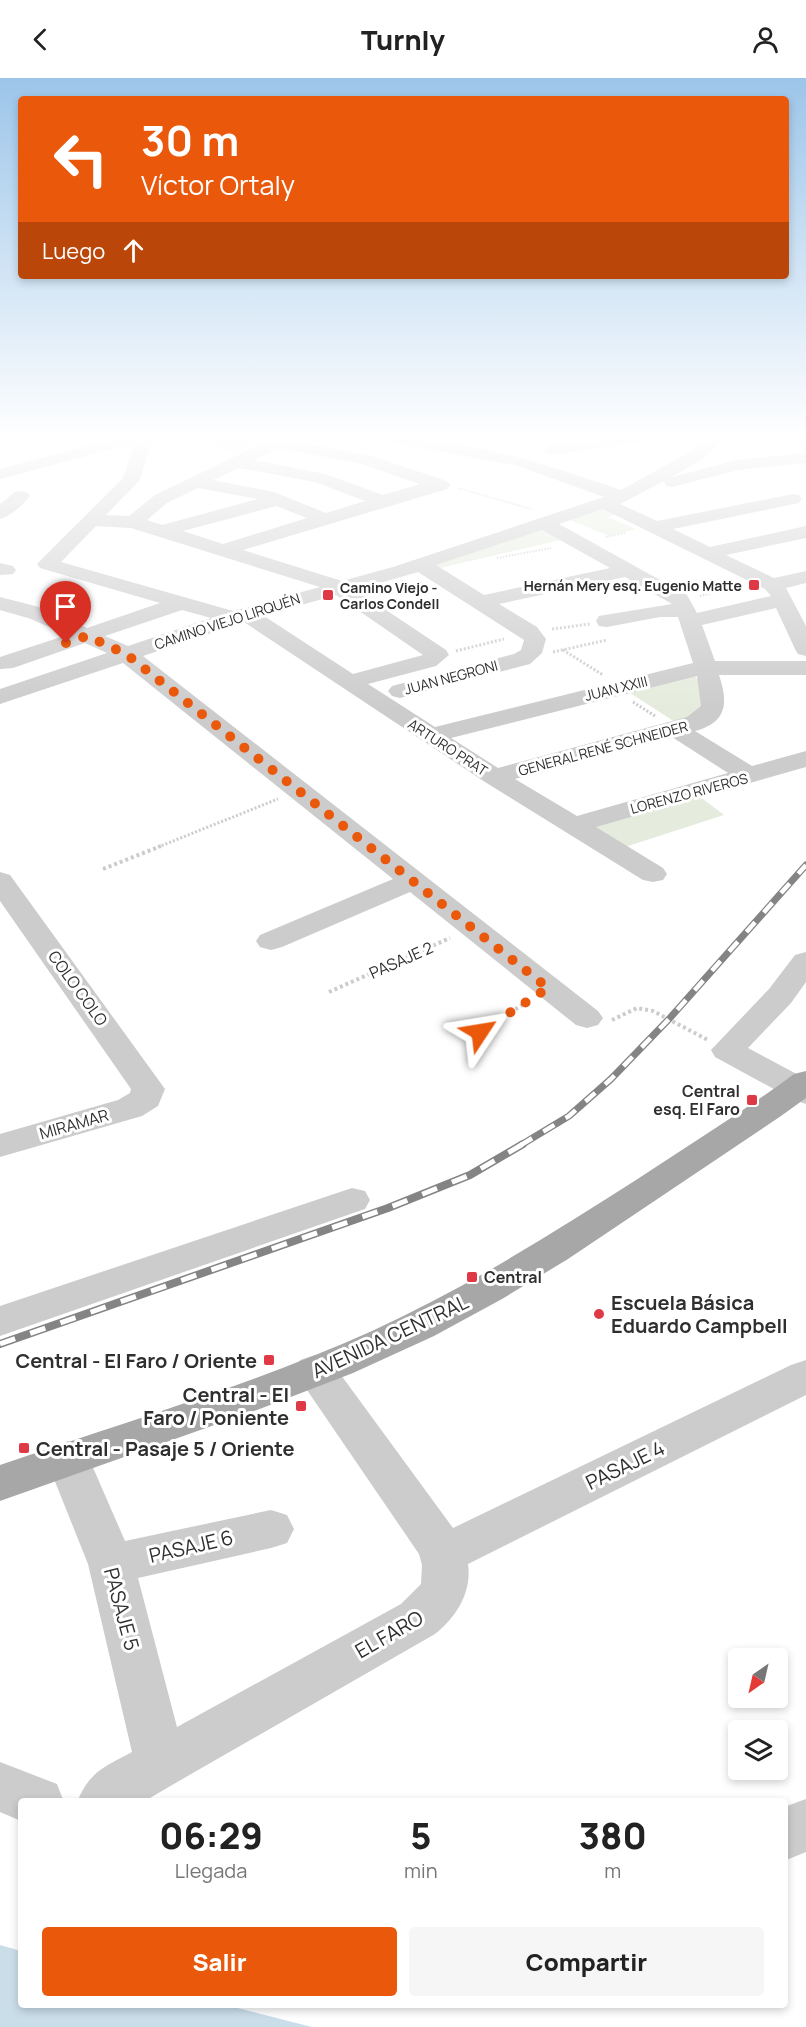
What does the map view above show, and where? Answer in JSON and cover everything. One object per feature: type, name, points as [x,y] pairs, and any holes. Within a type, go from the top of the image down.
[{"type":"main road","name":"AVENIDA CENTRAL","points":[[0,1483],[315,1371],[422,1324],[525,1268],[803,1087]]},
{"type":"street","name":"ARTURO PRAT","points":[[82,528],[47,564],[182,603],[240,616],[348,682],[494,777],[653,874]]},
{"type":"street","points":[[152,528],[338,587],[438,655],[428,661],[348,682]]},
{"type":"street","points":[[162,531],[173,528]]},
{"type":"street","points":[[223,550],[296,528]]},
{"type":"street","points":[[551,528],[629,570],[686,610]]},
{"type":"street","name":"CAMINO VIEJO LIRQUÉN","points":[[0,697],[240,616],[338,587],[427,568],[551,528]]},
{"type":"street","points":[[657,528],[778,593],[806,649]]},
{"type":"street","points":[[708,554],[806,532]]},
{"type":"street","points":[[427,568],[481,602],[629,570]]},
{"type":"street","points":[[778,593],[806,577]]},
{"type":"street","points":[[607,621],[660,611],[686,610],[778,593],[806,594]]},
{"type":"street","name":"JUAN NEGRONI","points":[[373,698],[529,655],[534,636],[481,602]]},
{"type":"street","points":[[0,603],[32,611],[126,654],[587,1018]]},
{"type":"street","points":[[6,663],[182,603]]},
{"type":"street","name":"GENERAL RENÉ SCHNEIDER","points":[[494,777],[676,729],[702,719],[713,706],[713,693],[686,610]]},
{"type":"street","name":"JUAN XXIII","points":[[430,736],[705,668],[806,668]]},
{"type":"street","points":[[676,729],[750,776]]},
{"type":"street","name":"LORENZO RIVEROS","points":[[571,825],[806,759]]},
{"type":"street","points":[[272,941],[412,881]]},
{"type":"street","name":"COLO COLO","points":[[4,891],[147,1084],[146,1098]]},
{"type":"street","points":[[803,1087],[727,1050],[780,996],[806,961]]},
{"type":"street","name":"MIRAMAR","points":[[0,1146],[130,1108],[146,1098]]},
{"type":"street","points":[[0,1321],[352,1200]]},
{"type":"street","points":[[315,1371],[443,1554]]},
{"type":"street","name":"PASAJE 4","points":[[443,1554],[806,1376]]},
{"type":"street","name":"PASAJE 5","points":[[68,1459],[111,1564],[161,1764]]},
{"type":"street","name":"PASAJE 6","points":[[111,1564],[271,1528]]},
{"type":"street","name":"EL FARO","points":[[107,1798],[117,1788],[430,1610],[444,1588],[446,1566],[443,1554]]},
{"type":"street","points":[[0,1787],[28,1798]]},
{"type":"street","points":[[788,1833],[806,1825]]},
{"type":"path","points":[[686,610],[744,585]]},
{"type":"path","points":[[562,650],[676,729]]},
{"type":"path","points":[[103,869],[298,790]]},
{"type":"path","name":"PASAJE 2","points":[[329,992],[473,928]]},
{"type":"path","points":[[480,1032],[548,988]]},
{"type":"path","points":[[587,1018],[597,1025],[637,1008],[653,1011],[727,1050]]},
{"type":"green space","points":[[543,528],[548,528],[565,539],[436,569],[429,566]]},
{"type":"green space","points":[[589,528],[636,529],[609,536]]},
{"type":"green space","points":[[692,672],[710,696],[707,712],[678,724],[624,689]]},
{"type":"green space","points":[[699,796],[724,815],[625,847],[585,828]]},
{"type":"water","points":[[0,1945],[18,1950],[18,2008],[238,2008],[312,2027],[0,2027]]},
{"type":"railway","points":[[521,1145],[569,1116],[611,1079],[669,1019],[806,865]]},
{"type":"railway","points":[[0,1344],[388,1208],[470,1175],[523,1144]]},
{"type":"place","name":"Hernán Mery esq. Eugenio Matte","points":[[754,585]]},
{"type":"place","name":"Camino Viejo - Carlos Condell","points":[[328,595]]},
{"type":"place","name":"Central esq. El Faro","points":[[752,1100]]},
{"type":"place","name":"Central","points":[[472,1277]]},
{"type":"place","name":"Escuela Básica Eduardo Campbell","points":[[599,1314]]},
{"type":"place","name":"Central - El Faro / Oriente","points":[[269,1360]]},
{"type":"place","name":"Central - El Faro / Poniente","points":[[301,1406]]},
{"type":"place","name":"Central - Pasaje 5 / Oriente","points":[[24,1448]]},
{"type":"route","points":[[66,643],[87,636],[126,654],[548,988],[480,1032]]}]
